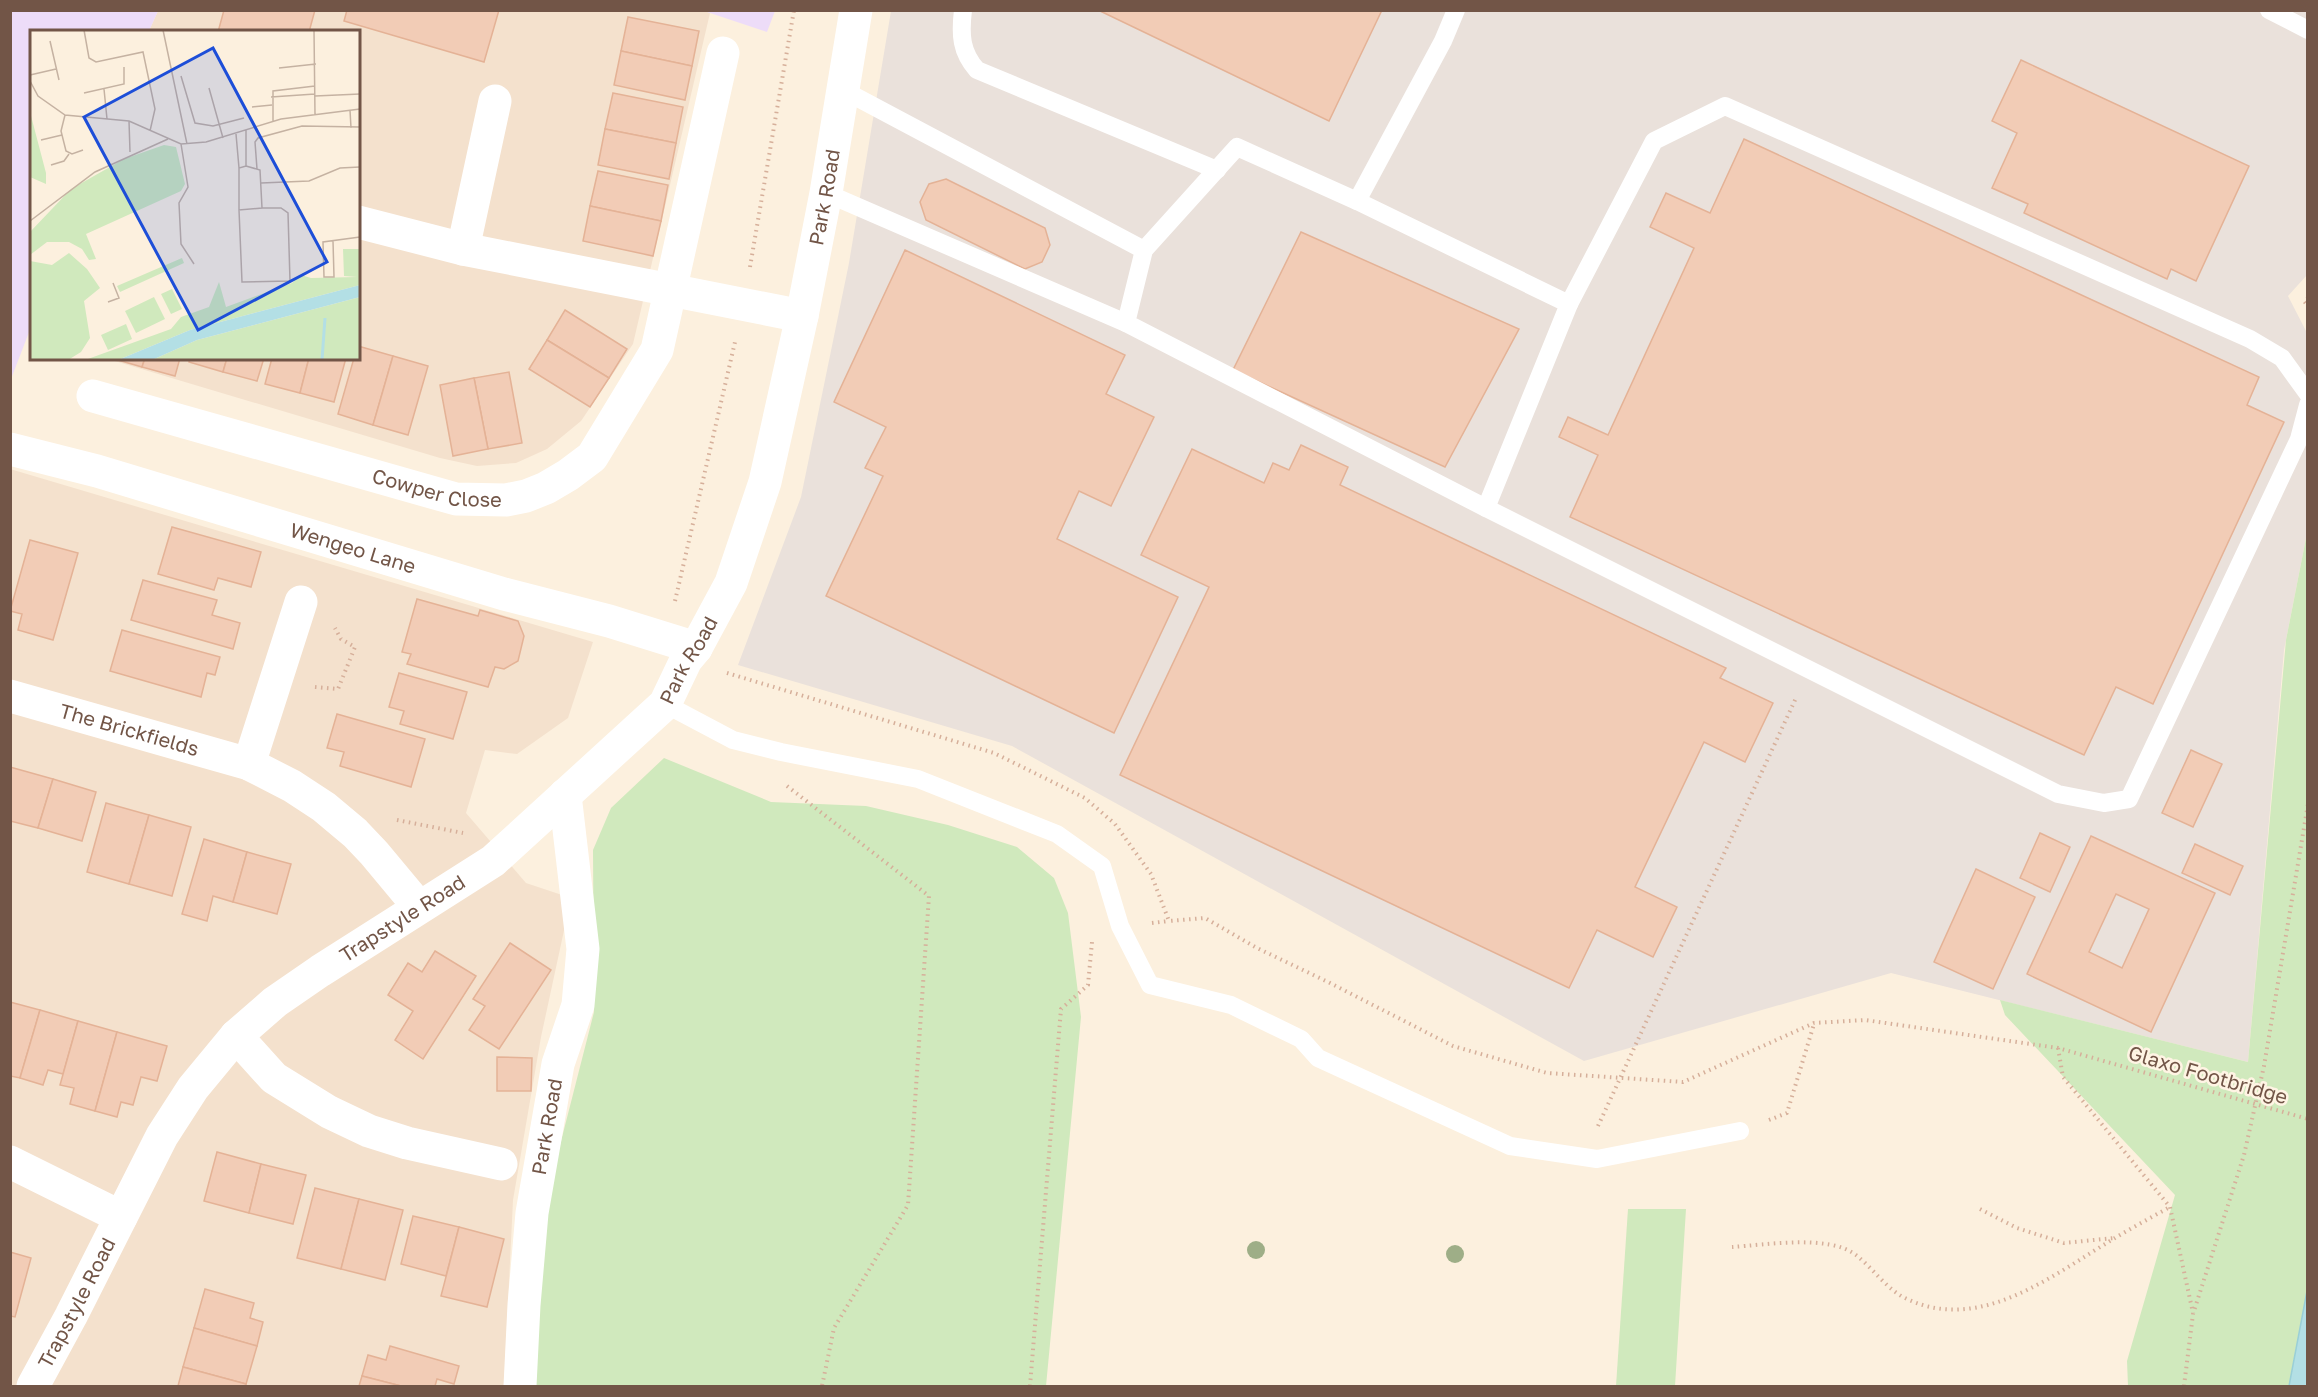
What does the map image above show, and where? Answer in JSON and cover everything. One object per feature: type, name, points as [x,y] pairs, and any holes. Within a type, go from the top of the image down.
[{"type":"street","name":"Park Road","points":[[520,1386],[532,1213],[558,1064],[578,1005],[581,971],[582,939],[565,795],[665,704],[731,583],[765,483],[802,316],[826,193],[856,10]]},
{"type":"street","name":"Cowper Close","points":[[93,396],[456,499],[506,500],[526,496],[546,488],[568,476],[592,457],[657,350],[723,53]]},
{"type":"street","points":[[463,249],[495,100]]},
{"type":"street","points":[[360,223],[463,249],[670,288],[802,316]]},
{"type":"street","name":"Wengeo Lane","points":[[10,449],[97,471],[504,594],[609,621],[691,654]]},
{"type":"street","points":[[249,764],[301,602]]},
{"type":"street","name":"The Brickfields","points":[[10,696],[249,764],[292,786],[324,807],[355,833],[418,907]]},
{"type":"street","name":"Trapstyle Road","points":[[33,1386],[162,1136],[193,1088],[236,1036],[275,1002],[418,907],[493,861],[565,795]]},
{"type":"street","points":[[236,1036],[274,1078],[330,1112],[369,1131],[407,1143],[501,1164]]},
{"type":"street","name":"Trapstyle Road","points":[[10,1162],[121,1217]]},
{"type":"lane","points":[[963,10],[963,44],[967,58],[977,70],[1217,170]]},
{"type":"lane","points":[[1357,201],[1443,41],[1456,10]]},
{"type":"lane","points":[[2269,10],[2307,30]]},
{"type":"lane","points":[[843,90],[1144,250]]},
{"type":"lane","points":[[1486,508],[1569,304],[1654,141],[1725,106],[2250,339],[2282,358],[2307,394]]},
{"type":"lane","points":[[1126,323],[1144,250],[1237,147],[1357,201],[1569,304]]},
{"type":"lane","points":[[826,193],[1126,323],[1486,508],[2058,794],[2104,803],[2130,799],[2299,439],[2307,405]]},
{"type":"lane","points":[[665,704],[733,740],[781,752],[918,779],[1057,834],[1102,866],[1120,926],[1150,985],[1232,1005],[1301,1040],[1318,1058],[1510,1146],[1597,1159],[1740,1131]]},
{"type":"path","points":[[2306,299],[2307,306]]},
{"type":"path","points":[[691,654],[994,753],[1085,798],[1115,824],[1150,874],[1169,921]]},
{"type":"path","points":[[1584,1157],[1809,670]]},
{"type":"path","points":[[781,752],[787,788],[929,896],[908,1205],[834,1328],[822,1386]]},
{"type":"path","points":[[2184,1386],[2193,1314],[2244,1155],[2262,1077],[2307,804]]},
{"type":"path","points":[[1030,1386],[1060,1009],[1088,985],[1093,931],[1120,926],[1205,918],[1257,948],[1453,1046],[1547,1073],[1683,1082],[1814,1023]]},
{"type":"path","name":"Glaxo Footbridge","points":[[1814,1023],[1866,1020],[2058,1048],[2307,1119]]},
{"type":"path","points":[[1740,1131],[1787,1113],[1814,1023]]},
{"type":"path","points":[[2058,1048],[2063,1077],[2170,1207],[2193,1314]]},
{"type":"path","points":[[1732,1247],[1819,1242],[1839,1245],[1854,1253],[1886,1284],[1906,1299],[1939,1310],[1980,1308],[2042,1284],[2170,1207]]},
{"type":"path","points":[[1980,1209],[2017,1228],[2064,1243],[2115,1238]]},
{"type":"shaded area","points":[[11,10],[158,11],[149,30],[30,30],[30,330],[11,379]]},
{"type":"shaded area","points":[[704,10],[710,13],[633,344],[581,421],[547,449],[516,463],[477,466],[440,458],[111,360],[360,360],[360,30],[149,30],[158,11]]},
{"type":"shaded area","points":[[704,11],[775,11],[767,32]]},
{"type":"shaded area","points":[[891,11],[2307,11],[2307,275],[2288,296],[2307,333],[2307,533],[2284,650],[2248,1062],[1891,973],[1584,1061],[1012,746],[738,665],[801,497],[849,263]]},
{"type":"shaded area","points":[[10,469],[593,642],[568,718],[517,754],[485,750],[466,813],[526,883],[571,898],[541,1037],[513,1200],[504,1386],[11,1386]]},
{"type":"green space","points":[[2307,533],[2308,1291],[2289,1386],[2128,1386],[2127,1361],[2175,1195],[2005,1015],[2000,1000],[2248,1062],[2286,640]]},
{"type":"green space","points":[[664,758],[771,802],[866,806],[948,825],[1017,847],[1054,878],[1068,913],[1081,1017],[1046,1386],[530,1386],[534,1247],[594,1012],[593,850],[611,808]]},
{"type":"green space","points":[[1628,1209],[1686,1209],[1675,1386],[1616,1386]]},
{"type":"water","points":[[2307,1291],[2307,1386],[2289,1386]]},
{"type":"building","points":[[224,10],[315,10],[310,30],[219,30]]},
{"type":"building","points":[[347,10],[499,10],[484,62],[344,21]]},
{"type":"building","points":[[1098,10],[1382,10],[1329,121]]},
{"type":"building","points":[[628,17],[699,31],[692,66],[621,51]]},
{"type":"building","points":[[621,51],[692,66],[685,100],[614,85]]},
{"type":"building","points":[[2021,60],[2249,166],[2196,281],[2171,269],[2167,279],[2024,213],[2028,204],[1992,188],[2017,133],[1992,121]]},
{"type":"building","points":[[613,93],[683,107],[676,143],[605,129]]},
{"type":"building","points":[[605,129],[676,143],[669,179],[598,165]]},
{"type":"building","points":[[1744,139],[2259,377],[2247,405],[2284,422],[2153,704],[2116,687],[2084,755],[1570,517],[1598,455],[1559,437],[1568,417],[1608,435],[1694,248],[1650,227],[1666,193],[1710,213]]},
{"type":"building","points":[[598,171],[668,185],[661,221],[590,206]]},
{"type":"building","points":[[946,179],[1045,228],[1050,245],[1042,262],[1025,269],[926,220],[920,202],[929,184]]},
{"type":"building","points":[[590,206],[661,221],[653,256],[583,241]]},
{"type":"building","points":[[1301,232],[1519,329],[1445,467],[1233,370]]},
{"type":"building","points":[[905,250],[1125,355],[1106,394],[1154,417],[1111,506],[1079,491],[1057,539],[1178,597],[1114,733],[826,596],[883,476],[865,468],[886,427],[834,402]]},
{"type":"building","points":[[565,310],[627,349],[609,378],[547,340]]},
{"type":"building","points":[[547,340],[609,378],[590,407],[529,369]]},
{"type":"building","points":[[360,347],[393,356],[373,425],[338,414],[353,360],[360,360]]},
{"type":"building","points":[[393,356],[428,366],[408,435],[373,425]]},
{"type":"building","points":[[118,360],[144,360],[142,367]]},
{"type":"building","points":[[144,360],[179,360],[175,376],[142,367]]},
{"type":"building","points":[[190,360],[226,360],[223,372],[189,362]]},
{"type":"building","points":[[226,360],[263,360],[257,381],[223,372]]},
{"type":"building","points":[[271,360],[308,360],[300,393],[265,384]]},
{"type":"building","points":[[308,360],[345,360],[334,402],[300,393]]},
{"type":"building","points":[[509,372],[522,443],[488,449],[474,378]]},
{"type":"building","points":[[474,378],[488,449],[453,456],[440,385]]},
{"type":"building","points":[[1301,445],[1348,467],[1340,485],[1726,668],[1720,678],[1773,703],[1745,762],[1704,742],[1635,887],[1677,907],[1653,957],[1597,930],[1569,988],[1120,775],[1209,587],[1141,555],[1192,449],[1264,483],[1273,463],[1289,470]]},
{"type":"building","points":[[172,527],[261,552],[251,587],[218,578],[214,590],[158,574]]},
{"type":"building","points":[[30,540],[78,553],[53,640],[18,630],[22,614],[10,611]]},
{"type":"building","points":[[143,580],[217,600],[212,615],[240,623],[233,649],[131,620]]},
{"type":"building","points":[[417,599],[478,616],[480,610],[518,621],[524,636],[518,661],[504,669],[495,667],[488,687],[407,664],[411,654],[402,652]]},
{"type":"building","points":[[122,630],[220,657],[215,675],[207,673],[201,697],[110,671]]},
{"type":"building","points":[[399,673],[467,692],[453,739],[400,724],[404,711],[389,707]]},
{"type":"building","points":[[337,714],[425,739],[411,787],[340,766],[344,752],[327,748]]},
{"type":"building","points":[[2191,750],[2222,764],[2193,827],[2162,813]]},
{"type":"building","points":[[10,767],[53,779],[38,828],[10,821]]},
{"type":"building","points":[[53,779],[96,792],[82,841],[38,828]]},
{"type":"building","points":[[106,803],[149,815],[129,884],[87,872]]},
{"type":"building","points":[[149,815],[191,827],[172,896],[129,884]]},
{"type":"building","points":[[2040,833],[2070,847],[2050,892],[2020,878]]},
{"type":"building","points":[[2091,836],[2215,893],[2151,1032],[2027,974]],"holes":[[[2116,894],[2149,909],[2122,968],[2089,952]]]},
{"type":"building","points":[[204,839],[247,852],[233,902],[213,896],[207,921],[182,914]]},
{"type":"building","points":[[2195,844],[2243,866],[2230,895],[2182,873]]},
{"type":"building","points":[[247,852],[291,864],[277,914],[233,902]]},
{"type":"building","points":[[1976,869],[2035,897],[1993,989],[1934,962]]},
{"type":"building","points":[[510,943],[551,970],[499,1049],[469,1030],[485,1006],[473,999]]},
{"type":"building","points":[[435,951],[476,976],[423,1059],[395,1040],[413,1011],[388,995],[408,963],[422,972]]},
{"type":"building","points":[[10,1002],[40,1010],[20,1078],[10,1076]]},
{"type":"building","points":[[40,1010],[78,1021],[63,1074],[48,1070],[43,1085],[20,1078]]},
{"type":"building","points":[[78,1021],[117,1032],[95,1111],[70,1104],[74,1088],[60,1085]]},
{"type":"building","points":[[117,1032],[167,1046],[157,1081],[141,1077],[133,1105],[121,1102],[117,1117],[95,1111]]},
{"type":"building","points":[[497,1057],[532,1058],[531,1091],[497,1091]]},
{"type":"building","points":[[217,1152],[261,1164],[249,1213],[204,1201]]},
{"type":"building","points":[[261,1164],[306,1175],[293,1224],[249,1213]]},
{"type":"building","points":[[315,1188],[359,1199],[341,1269],[297,1258]]},
{"type":"building","points":[[359,1199],[403,1210],[385,1280],[341,1269]]},
{"type":"building","points":[[413,1216],[459,1227],[446,1276],[401,1264]]},
{"type":"building","points":[[459,1227],[504,1239],[487,1307],[441,1296]]},
{"type":"building","points":[[10,1252],[31,1258],[15,1317],[10,1316]]},
{"type":"building","points":[[205,1289],[254,1303],[250,1318],[263,1322],[257,1346],[194,1328]]},
{"type":"building","points":[[194,1328],[257,1346],[246,1384],[183,1367]]},
{"type":"building","points":[[390,1346],[459,1366],[454,1384],[437,1379],[435,1386],[401,1386],[362,1376],[368,1355],[386,1360]]},
{"type":"building","points":[[183,1367],[246,1384],[245,1386],[178,1386]]},
{"type":"building","points":[[362,1376],[401,1386],[359,1386]]}]
